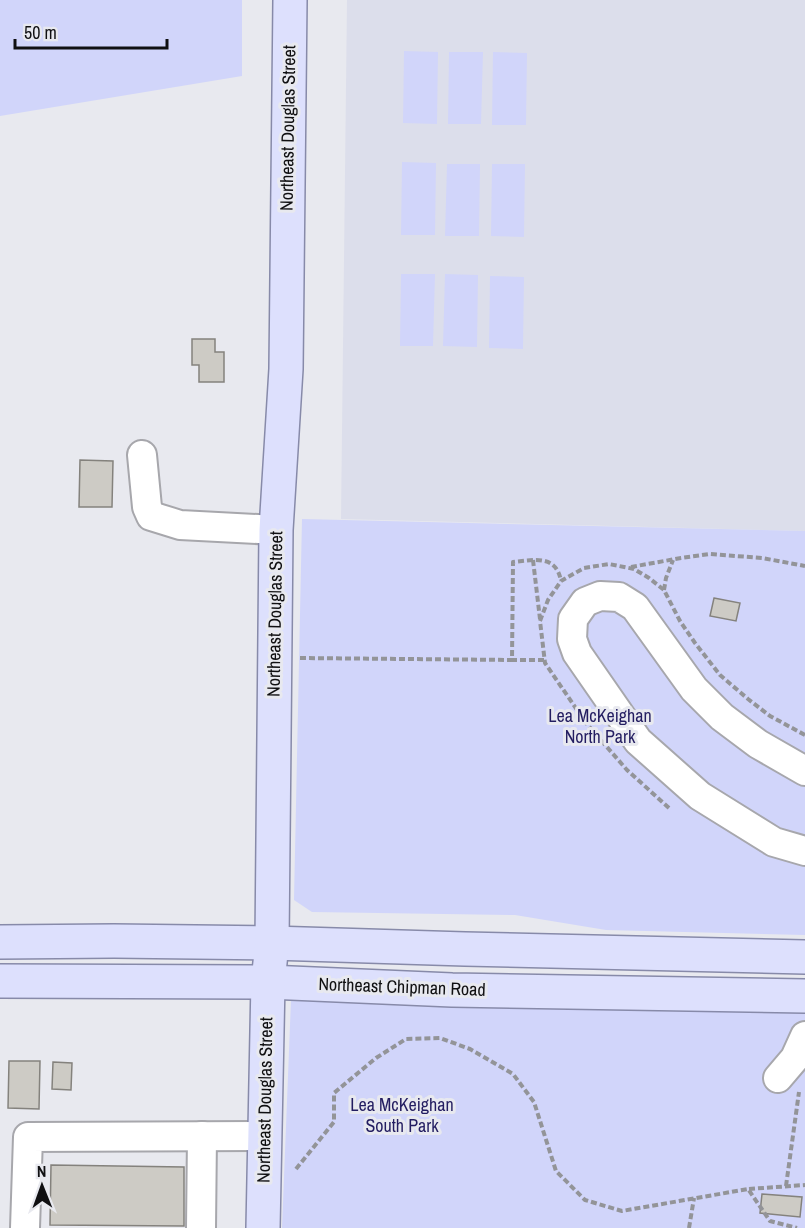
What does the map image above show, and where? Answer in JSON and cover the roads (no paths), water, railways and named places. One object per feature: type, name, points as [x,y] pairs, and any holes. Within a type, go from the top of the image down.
[{"type":"main road","name":"Northeast Douglas Street","points":[[263,1228],[268,982],[272,943],[276,530],[286,369],[290,0]]},
{"type":"main road","points":[[0,942],[272,943],[465,950],[805,957]]},
{"type":"main road","name":"Northeast Chipman Road","points":[[0,981],[268,982],[452,990],[805,996]]},
{"type":"lane","points":[[142,455],[147,507],[151,516],[180,525],[276,530]]},
{"type":"lane","points":[[805,771],[758,744],[722,717],[694,689],[635,607],[619,597],[600,596],[585,602],[573,619],[572,639],[577,653],[638,741],[700,796],[774,842],[805,851]]},
{"type":"lane","points":[[789,1084],[795,1058],[805,1036]]},
{"type":"lane","points":[[201,1228],[202,1136]]},
{"type":"lane","points":[[25,1228],[28,1137],[265,1136]]},
{"type":"park label","name":"Lea McKeighan North Park","points":[[600,726]]},
{"type":"park label","name":"Lea McKeighan South Park","points":[[402,1115]]}]
